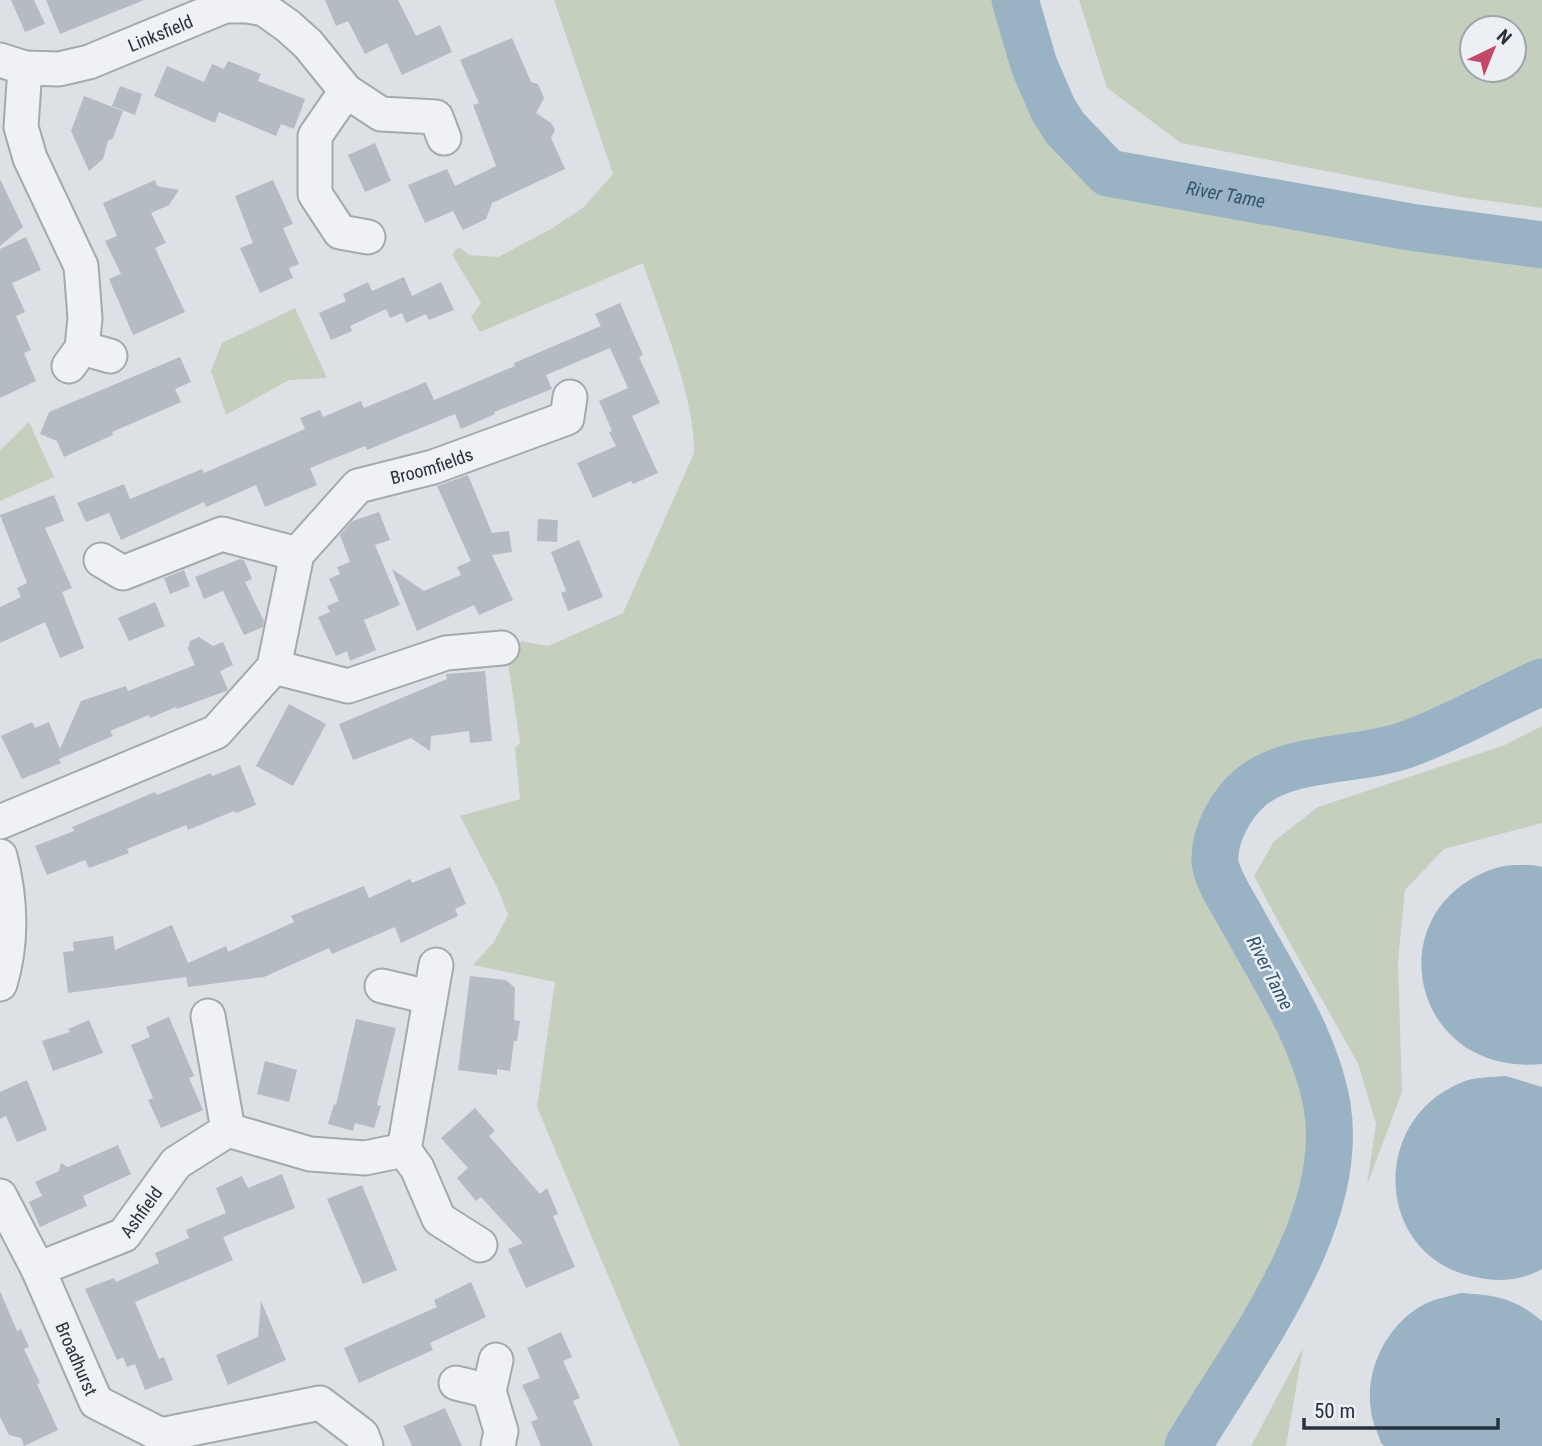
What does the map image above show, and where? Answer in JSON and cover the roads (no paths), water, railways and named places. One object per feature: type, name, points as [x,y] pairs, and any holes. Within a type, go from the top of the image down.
[{"type":"street","name":"Linksfield","points":[[87,356],[81,266],[30,158],[12,64],[59,69],[89,62],[225,6],[247,6],[264,9],[288,26],[308,44],[346,90],[382,114],[440,118]]},
{"type":"street","points":[[346,90],[316,136],[314,194],[346,240]]},
{"type":"street","name":"Broomfields","points":[[297,554],[358,486],[433,467],[567,418],[570,397]]},
{"type":"street","points":[[0,822],[216,732],[274,667],[297,554],[222,534],[123,573],[101,560]]},
{"type":"street","points":[[274,667],[348,686],[446,653],[502,648]]},
{"type":"street","points":[[0,856],[6,879],[11,931],[0,984]]},
{"type":"street","points":[[382,986],[433,981],[404,1150],[417,1168],[428,1227],[480,1245]]},
{"type":"street","points":[[208,1016],[228,1130],[310,1154],[365,1158],[404,1150]]},
{"type":"street","name":"Ashfield","points":[[38,1269],[124,1235],[176,1163],[228,1130]]},
{"type":"street","name":"Broadhurst","points":[[0,1196],[38,1269],[96,1402],[161,1441],[320,1403],[362,1434],[366,1446]]},
{"type":"street","points":[[456,1383],[492,1375],[501,1431],[498,1446]]},
{"type":"water","points":[[1533,865],[1542,867],[1542,1064],[1497,1061],[1462,1044],[1437,1018],[1424,986],[1422,951],[1433,917],[1458,888],[1496,868]]},
{"type":"water","points":[[1506,1076],[1542,1087],[1542,1269],[1519,1278],[1496,1280],[1480,1278],[1445,1266],[1419,1245],[1402,1217],[1396,1186],[1399,1154],[1412,1123],[1435,1098],[1468,1080]]},
{"type":"water","points":[[1461,1293],[1504,1299],[1523,1307],[1542,1321],[1542,1446],[1384,1446],[1381,1443],[1372,1415],[1370,1395],[1371,1378],[1382,1347],[1391,1333],[1415,1310],[1429,1302]]},
{"type":"waterway","name":"River Tame","points":[[1015,0],[1034,65],[1053,109],[1065,128],[1108,173],[1410,227],[1542,245]]},
{"type":"waterway","name":"River Tame","points":[[1188,1446],[1286,1284],[1307,1239],[1322,1194],[1329,1149],[1327,1105],[1304,1034],[1216,868],[1217,840],[1225,820],[1244,794],[1268,776],[1306,764],[1369,754],[1408,744],[1542,682]]}]
